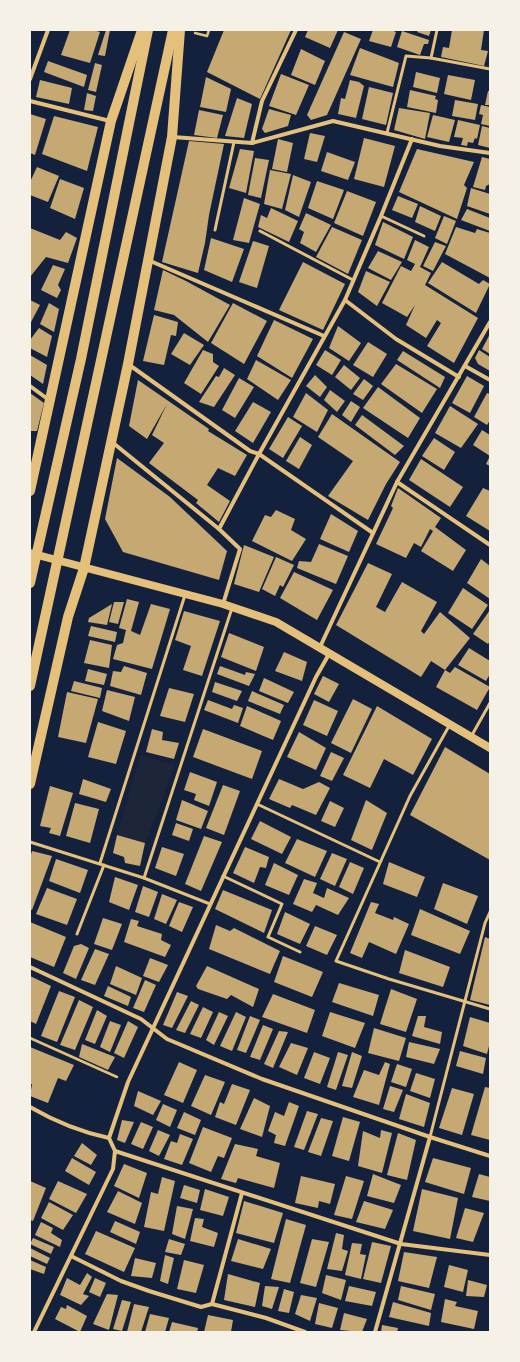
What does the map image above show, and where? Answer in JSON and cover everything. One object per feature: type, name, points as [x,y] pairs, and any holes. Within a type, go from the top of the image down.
[{"type":"main road","points":[[30,491],[111,121],[142,30]]},
{"type":"main road","points":[[30,583],[81,360],[148,30]]},
{"type":"main road","points":[[30,686],[173,30]]},
{"type":"main road","points":[[30,784],[68,617],[84,568],[128,364],[172,137],[180,30]]},
{"type":"main road","points":[[30,553],[185,595],[232,606],[276,622],[330,653],[449,726],[490,748]]},
{"type":"street","points":[[30,79],[48,30]]},
{"type":"street","points":[[252,143],[262,101],[296,30]]},
{"type":"street","points":[[30,100],[111,121]]},
{"type":"street","points":[[172,137],[252,143],[334,121],[440,146],[490,153]]},
{"type":"street","points":[[219,529],[345,300],[412,139]]},
{"type":"street","points":[[148,260],[324,336]]},
{"type":"street","points":[[345,300],[396,339],[459,377]]},
{"type":"street","points":[[320,648],[397,482],[490,322]]},
{"type":"street","points":[[128,364],[250,451],[259,454],[373,533]]},
{"type":"street","points":[[465,366],[490,380]]},
{"type":"street","points":[[30,386],[50,401]]},
{"type":"street","points":[[112,442],[219,529],[240,549],[223,604]]},
{"type":"street","points":[[397,482],[490,545]]},
{"type":"street","points":[[34,1332],[113,1169],[116,1151],[109,1138],[128,1082],[316,677],[330,653]]},
{"type":"street","points":[[30,967],[141,1019],[167,1039],[262,1079],[490,1156]]},
{"type":"street","points":[[30,1107],[59,1123],[85,1133],[109,1138]]},
{"type":"street","points":[[375,1332],[430,1137]]},
{"type":"street","points":[[116,1151],[401,1244],[490,1255]]},
{"type":"street","points":[[212,1304],[242,1193]]},
{"type":"street","points":[[71,1256],[121,1281],[149,1291],[201,1307],[212,1304],[266,1318],[305,1332]]},
{"type":"lane","points":[[431,58],[437,30]]},
{"type":"lane","points":[[387,133],[406,56],[431,58],[490,69]]},
{"type":"lane","points":[[215,230],[234,142]]},
{"type":"lane","points":[[381,216],[424,236]]},
{"type":"lane","points":[[260,231],[353,280]]},
{"type":"lane","points":[[100,863],[185,595]]},
{"type":"lane","points":[[144,878],[232,606]]},
{"type":"lane","points":[[471,737],[490,703]]},
{"type":"lane","points":[[449,726],[410,796],[336,961],[389,979],[490,1009]]},
{"type":"lane","points":[[257,804],[380,862]]},
{"type":"lane","points":[[30,842],[144,878],[210,904]]},
{"type":"lane","points":[[77,934],[104,865]]},
{"type":"lane","points":[[223,876],[282,904],[268,937],[300,952]]},
{"type":"lane","points":[[430,1137],[485,923],[490,912]]},
{"type":"path","points":[[208,36],[209,30]]},
{"type":"path","points":[[30,1038],[128,1082]]},
{"type":"shaded area","points":[[141,755],[175,765],[145,843],[117,835]]},
{"type":"building","points":[[70,30],[93,30],[100,32],[90,63],[61,55]]},
{"type":"building","points":[[106,30],[110,30],[105,56],[98,55]]},
{"type":"building","points":[[224,30],[291,30],[260,99],[207,72]]},
{"type":"building","points":[[308,30],[338,30],[330,48],[305,37]]},
{"type":"building","points":[[373,30],[391,30],[396,32],[391,47],[369,41]]},
{"type":"building","points":[[418,30],[431,30],[429,36],[417,32]]},
{"type":"building","points":[[452,30],[484,30],[481,50],[488,51],[484,66],[441,57],[443,47],[449,48]]},
{"type":"building","points":[[402,31],[429,40],[428,44],[424,44],[420,55],[397,47]]},
{"type":"building","points":[[344,32],[361,39],[327,115],[311,120],[307,115]]},
{"type":"building","points":[[360,48],[399,63],[393,87],[350,75]]},
{"type":"building","points":[[301,49],[325,61],[315,85],[291,75]]},
{"type":"building","points":[[48,61],[87,75],[84,87],[44,72]]},
{"type":"building","points":[[95,63],[102,65],[96,92],[88,90]]},
{"type":"building","points":[[416,72],[440,78],[437,93],[413,87]]},
{"type":"building","points":[[281,74],[309,85],[296,115],[269,106]]},
{"type":"building","points":[[448,75],[475,80],[471,100],[444,94]]},
{"type":"building","points":[[206,77],[231,89],[226,112],[200,107]]},
{"type":"building","points":[[40,80],[72,88],[69,104],[36,97]]},
{"type":"building","points":[[350,80],[359,82],[364,86],[356,118],[338,114],[341,98],[345,99]]},
{"type":"building","points":[[369,87],[393,93],[386,125],[362,119]]},
{"type":"building","points":[[410,90],[436,96],[435,99],[438,100],[436,113],[407,107]]},
{"type":"building","points":[[488,91],[490,91],[490,105],[485,105]]},
{"type":"building","points":[[87,93],[96,96],[93,111],[84,110]]},
{"type":"building","points":[[237,98],[252,104],[244,138],[225,136]]},
{"type":"building","points":[[455,100],[478,104],[475,120],[452,116]]},
{"type":"building","points":[[481,105],[490,107],[490,126],[481,124],[483,115],[479,114]]},
{"type":"building","points":[[399,108],[430,113],[425,139],[394,130]]},
{"type":"building","points":[[269,109],[291,115],[288,126],[265,133],[262,129]]},
{"type":"building","points":[[199,110],[223,115],[217,138],[194,135]]},
{"type":"building","points":[[30,114],[46,119],[35,155],[30,153]]},
{"type":"building","points":[[433,115],[455,120],[449,142],[427,137]]},
{"type":"building","points":[[54,116],[98,127],[87,171],[42,154]]},
{"type":"building","points":[[458,120],[480,125],[477,139],[475,138],[473,143],[468,142],[467,146],[461,145],[463,138],[454,137]]},
{"type":"building","points":[[482,126],[490,128],[490,148],[478,145]]},
{"type":"building","points":[[310,133],[325,136],[317,162],[304,159]]},
{"type":"building","points":[[364,138],[395,146],[384,187],[354,179]]},
{"type":"building","points":[[278,139],[293,143],[287,172],[272,169]]},
{"type":"building","points":[[189,141],[224,144],[198,273],[162,262]]},
{"type":"building","points":[[240,149],[254,151],[246,193],[229,188]]},
{"type":"building","points":[[417,149],[474,162],[464,185],[467,188],[457,219],[399,192]]},
{"type":"building","points":[[327,152],[355,162],[348,180],[321,171]]},
{"type":"building","points":[[482,157],[490,159],[490,184],[486,186],[485,190],[473,187]]},
{"type":"building","points":[[255,158],[269,160],[261,198],[248,195]]},
{"type":"building","points":[[37,167],[59,176],[48,202],[30,195],[30,182]]},
{"type":"building","points":[[270,170],[291,174],[282,209],[264,204]]},
{"type":"building","points":[[293,175],[311,182],[299,217],[285,210]]},
{"type":"building","points":[[60,179],[84,188],[75,219],[50,208]]},
{"type":"building","points":[[317,181],[344,190],[333,219],[308,208]]},
{"type":"building","points":[[471,188],[490,194],[490,214],[467,206]]},
{"type":"building","points":[[347,191],[376,202],[363,236],[334,223]]},
{"type":"building","points":[[398,196],[418,204],[412,218],[392,210]]},
{"type":"building","points":[[244,198],[260,204],[249,243],[233,240]]},
{"type":"building","points":[[420,206],[441,216],[435,231],[415,222]]},
{"type":"building","points":[[271,208],[298,221],[289,242],[258,227],[261,215],[267,218]]},
{"type":"building","points":[[467,209],[490,218],[490,231],[461,220]]},
{"type":"building","points":[[306,213],[331,225],[316,252],[300,243],[304,232],[299,229]]},
{"type":"building","points":[[444,216],[456,221],[447,244],[435,238]]},
{"type":"building","points":[[383,222],[413,237],[404,259],[375,245]]},
{"type":"building","points":[[332,227],[362,240],[348,274],[316,257]]},
{"type":"building","points":[[456,227],[475,233],[477,229],[490,233],[490,278],[445,254]]},
{"type":"building","points":[[30,228],[60,240],[66,232],[77,238],[68,263],[46,257],[30,277]]},
{"type":"building","points":[[211,238],[244,249],[232,282],[204,270]]},
{"type":"building","points":[[415,240],[429,247],[420,267],[431,273],[425,285],[478,318],[454,363],[427,346],[441,323],[437,320],[426,338],[406,325],[415,305],[407,317],[382,303],[401,266],[411,271],[415,264],[407,260]]},
{"type":"building","points":[[253,241],[269,246],[257,288],[239,282]]},
{"type":"building","points":[[435,242],[446,246],[433,271],[423,266]]},
{"type":"building","points":[[378,251],[402,262],[391,280],[368,268]]},
{"type":"building","points":[[303,262],[345,284],[323,330],[279,310]]},
{"type":"building","points":[[442,262],[479,284],[483,280],[490,284],[476,313],[428,283]]},
{"type":"building","points":[[53,265],[65,269],[58,285],[61,290],[57,298],[41,290]]},
{"type":"building","points":[[163,270],[230,305],[208,342],[174,315],[154,310]]},
{"type":"building","points":[[366,271],[390,282],[377,306],[358,292]]},
{"type":"building","points":[[30,300],[40,305],[30,324]]},
{"type":"building","points":[[49,303],[59,309],[54,332],[40,324]]},
{"type":"building","points":[[233,303],[267,321],[244,364],[211,343]]},
{"type":"building","points":[[154,315],[178,322],[176,336],[171,335],[164,365],[143,361]]},
{"type":"building","points":[[274,320],[313,339],[292,378],[257,356]]},
{"type":"building","points":[[338,326],[361,343],[349,361],[329,348]]},
{"type":"building","points":[[39,328],[52,336],[47,357],[30,348],[30,340]]},
{"type":"building","points":[[184,333],[204,345],[190,365],[171,354]]},
{"type":"building","points":[[490,334],[490,354],[482,349]]},
{"type":"building","points":[[368,342],[387,354],[373,377],[353,365]]},
{"type":"building","points":[[203,350],[213,354],[213,362],[219,366],[201,394],[184,383]]},
{"type":"building","points":[[325,350],[341,360],[332,375],[316,365]]},
{"type":"building","points":[[479,350],[490,357],[490,371],[478,364],[475,358]]},
{"type":"building","points":[[403,351],[445,377],[440,388],[397,360]]},
{"type":"building","points":[[30,355],[47,365],[43,384],[30,375]]},
{"type":"building","points":[[256,360],[291,380],[278,400],[247,379]]},
{"type":"building","points":[[396,364],[437,389],[422,413],[381,384]]},
{"type":"building","points":[[344,365],[360,378],[351,390],[335,377]]},
{"type":"building","points":[[224,368],[235,375],[214,407],[199,402],[216,376],[219,377]]},
{"type":"building","points":[[315,375],[327,387],[320,397],[306,386]]},
{"type":"building","points":[[467,376],[484,386],[470,413],[452,403]]},
{"type":"building","points":[[239,378],[254,387],[235,418],[222,410]]},
{"type":"building","points":[[364,379],[373,386],[363,400],[353,394]]},
{"type":"building","points":[[138,380],[209,429],[208,431],[247,455],[235,476],[218,468],[207,485],[230,501],[219,522],[196,503],[198,500],[149,463],[164,443],[152,435],[167,404],[147,439],[129,426]]},
{"type":"building","points":[[378,387],[420,418],[408,438],[363,408]]},
{"type":"building","points":[[330,390],[345,401],[337,412],[324,400]]},
{"type":"building","points":[[30,393],[44,403],[37,431],[30,431]]},
{"type":"building","points":[[306,393],[328,410],[317,432],[293,417]]},
{"type":"building","points":[[487,393],[490,394],[490,420],[487,425],[474,417]]},
{"type":"building","points":[[351,401],[360,407],[351,422],[342,415]]},
{"type":"building","points":[[253,402],[271,412],[253,443],[235,431]]},
{"type":"building","points":[[450,406],[478,424],[461,448],[435,433]]},
{"type":"building","points":[[332,414],[400,462],[386,484],[368,520],[328,496],[353,461],[318,437]]},
{"type":"building","points":[[362,415],[404,446],[395,455],[355,425]]},
{"type":"building","points":[[288,417],[302,426],[283,458],[269,449]]},
{"type":"building","points":[[482,430],[490,435],[490,456],[473,445]]},
{"type":"building","points":[[300,437],[312,445],[299,469],[286,461]]},
{"type":"building","points":[[434,438],[455,452],[444,470],[422,456]]},
{"type":"building","points":[[490,456],[490,466],[486,464]]},
{"type":"building","points":[[117,458],[170,497],[227,551],[219,580],[123,552],[105,519]]},
{"type":"building","points":[[421,459],[463,487],[450,507],[409,480]]},
{"type":"building","points":[[398,488],[441,518],[435,527],[466,550],[453,571],[421,551],[433,531],[430,529],[421,547],[414,543],[406,558],[376,544],[393,508],[391,506]]},
{"type":"building","points":[[483,488],[490,491],[490,531],[466,516]]},
{"type":"building","points":[[276,510],[295,519],[291,530],[306,539],[292,561],[252,541],[265,515],[271,517]]},
{"type":"building","points":[[331,514],[358,531],[349,552],[320,539]]},
{"type":"building","points":[[319,544],[348,556],[336,584],[297,568],[299,561],[311,562]]},
{"type":"building","points":[[244,545],[274,557],[259,592],[234,584]]},
{"type":"building","points":[[276,557],[294,565],[283,587],[280,585],[275,596],[262,589]]},
{"type":"building","points":[[481,559],[490,566],[490,599],[467,583]]},
{"type":"building","points":[[368,563],[392,574],[376,607],[385,612],[402,582],[437,602],[421,631],[424,634],[440,612],[470,638],[445,670],[431,661],[421,677],[336,625]]},
{"type":"building","points":[[294,572],[333,590],[317,620],[280,598]]},
{"type":"building","points":[[463,588],[488,605],[472,629],[448,613]]},
{"type":"building","points":[[127,599],[139,602],[131,631],[140,635],[151,604],[170,609],[152,669],[113,659],[117,645],[123,643],[126,630],[119,628]]},
{"type":"building","points":[[114,602],[124,602],[118,624],[109,622]]},
{"type":"building","points":[[112,604],[107,625],[88,622],[89,618]]},
{"type":"building","points":[[490,610],[490,641],[488,644],[473,634]]},
{"type":"building","points":[[184,611],[220,621],[202,676],[183,670],[191,646],[175,640]]},
{"type":"building","points":[[91,626],[117,632],[115,642],[88,636]]},
{"type":"building","points":[[229,633],[264,647],[256,671],[221,657]]},
{"type":"building","points":[[90,640],[112,645],[109,668],[84,663]]},
{"type":"building","points":[[469,648],[490,661],[490,674],[486,681],[458,665]]},
{"type":"building","points":[[284,652],[307,662],[302,681],[275,671]]},
{"type":"building","points":[[124,666],[147,673],[141,695],[110,686],[113,671],[121,672]]},
{"type":"building","points":[[220,666],[245,675],[246,672],[255,674],[249,686],[217,674]]},
{"type":"building","points":[[455,667],[490,687],[477,710],[436,687],[445,670],[450,673]]},
{"type":"building","points":[[88,669],[107,674],[104,685],[85,681]]},
{"type":"building","points":[[323,676],[339,684],[329,702],[314,694]]},
{"type":"building","points":[[264,678],[294,692],[288,703],[259,691]]},
{"type":"building","points":[[74,681],[102,688],[100,698],[71,691]]},
{"type":"building","points":[[215,682],[242,691],[237,701],[212,692]]},
{"type":"building","points":[[169,688],[194,694],[185,722],[160,716]]},
{"type":"building","points":[[107,690],[135,697],[129,721],[102,711]]},
{"type":"building","points":[[252,691],[284,705],[280,714],[248,701]]},
{"type":"building","points":[[67,692],[98,699],[86,743],[58,737]]},
{"type":"building","points":[[353,699],[372,709],[351,753],[331,743]]},
{"type":"building","points":[[208,700],[232,709],[234,705],[243,708],[238,723],[204,710]]},
{"type":"building","points":[[314,700],[338,711],[327,736],[303,725]]},
{"type":"building","points":[[247,706],[281,721],[273,740],[240,726]]},
{"type":"building","points":[[377,706],[432,739],[413,775],[384,759],[370,788],[343,775]]},
{"type":"building","points":[[98,722],[126,731],[116,764],[88,757]]},
{"type":"building","points":[[152,729],[163,732],[162,740],[179,743],[174,759],[146,752]]},
{"type":"building","points":[[203,729],[262,751],[252,779],[193,757]]},
{"type":"building","points":[[299,732],[326,748],[316,770],[287,757]]},
{"type":"building","points":[[445,747],[490,774],[490,860],[410,815]]},
{"type":"building","points":[[331,752],[344,758],[332,781],[320,776]]},
{"type":"building","points":[[190,772],[217,782],[209,806],[194,800],[196,794],[184,790]]},
{"type":"building","points":[[83,779],[111,789],[106,802],[79,794]]},
{"type":"building","points":[[279,779],[303,789],[319,782],[330,788],[316,815],[292,805],[290,808],[269,799]]},
{"type":"building","points":[[223,785],[240,791],[224,835],[206,828]]},
{"type":"building","points":[[50,786],[73,793],[60,836],[49,833],[51,828],[40,826]]},
{"type":"building","points":[[182,800],[208,811],[201,829],[176,820]]},
{"type":"building","points":[[366,800],[387,813],[372,850],[351,840]]},
{"type":"building","points":[[330,801],[344,808],[335,827],[321,821]]},
{"type":"building","points":[[75,803],[99,809],[90,843],[66,836]]},
{"type":"building","points":[[260,821],[291,837],[282,854],[251,839]]},
{"type":"building","points":[[176,823],[193,829],[189,841],[172,835]]},
{"type":"building","points":[[117,835],[145,843],[140,866],[125,863],[124,857],[113,853]]},
{"type":"building","points":[[204,836],[222,842],[201,891],[185,884]]},
{"type":"building","points":[[297,839],[327,851],[315,877],[285,863]]},
{"type":"building","points":[[162,847],[184,854],[176,876],[155,868]]},
{"type":"building","points":[[245,847],[269,857],[266,868],[260,867],[254,883],[233,873]]},
{"type":"building","points":[[32,851],[52,856],[32,910],[30,909],[30,858]]},
{"type":"building","points":[[332,853],[347,859],[335,886],[320,879]]},
{"type":"building","points":[[56,859],[88,870],[80,893],[49,881]]},
{"type":"building","points":[[350,862],[364,868],[353,894],[339,887]]},
{"type":"building","points":[[389,862],[425,877],[417,897],[383,884]]},
{"type":"building","points":[[274,863],[298,875],[289,895],[265,885]]},
{"type":"building","points":[[115,877],[138,885],[129,910],[109,902]]},
{"type":"building","points":[[304,879],[317,883],[313,893],[324,898],[327,888],[349,898],[338,915],[316,905],[312,912],[293,904]]},
{"type":"building","points":[[443,883],[478,896],[467,924],[434,909]]},
{"type":"building","points":[[143,886],[158,892],[149,917],[135,912]]},
{"type":"building","points":[[47,888],[77,899],[67,925],[36,914]]},
{"type":"building","points":[[223,890],[272,910],[264,933],[215,909]]},
{"type":"building","points":[[162,894],[177,900],[166,924],[154,919]]},
{"type":"building","points":[[179,902],[193,907],[182,932],[169,926]]},
{"type":"building","points":[[371,902],[379,904],[375,913],[393,920],[394,917],[409,924],[396,954],[369,942],[362,958],[350,953]]},
{"type":"building","points":[[420,909],[470,931],[460,954],[411,935]]},
{"type":"building","points":[[285,912],[310,924],[300,944],[277,934]]},
{"type":"building","points":[[103,918],[122,924],[112,950],[94,944]]},
{"type":"building","points":[[131,919],[139,921],[137,926],[162,934],[161,940],[171,945],[165,957],[124,942]]},
{"type":"building","points":[[30,922],[66,937],[54,967],[30,957]]},
{"type":"building","points":[[216,925],[230,931],[234,928],[280,951],[270,974],[209,949]]},
{"type":"building","points":[[315,926],[337,935],[327,955],[306,946]]},
{"type":"building","points":[[485,937],[490,939],[490,1005],[470,1000]]},
{"type":"building","points":[[81,944],[89,948],[76,979],[63,973],[74,946]]},
{"type":"building","points":[[95,949],[109,954],[95,985],[81,980]]},
{"type":"building","points":[[405,950],[450,967],[443,987],[399,973]]},
{"type":"building","points":[[283,956],[323,972],[312,997],[274,982]]},
{"type":"building","points":[[150,958],[168,965],[159,982],[143,976]]},
{"type":"building","points":[[116,966],[142,978],[136,995],[110,984]]},
{"type":"building","points":[[207,966],[259,989],[253,1007],[231,995],[227,999],[198,989],[196,986]]},
{"type":"building","points":[[30,976],[51,986],[36,1024],[30,1021]]},
{"type":"building","points":[[145,980],[156,985],[144,1012],[133,1008]]},
{"type":"building","points":[[339,983],[379,995],[373,1016],[332,1002]]},
{"type":"building","points":[[108,986],[131,997],[128,1006],[104,996]]},
{"type":"building","points":[[391,989],[417,999],[406,1032],[380,1024]]},
{"type":"building","points":[[59,991],[75,997],[57,1042],[41,1036]]},
{"type":"building","points":[[177,992],[188,996],[172,1028],[163,1025]]},
{"type":"building","points":[[273,994],[315,1010],[307,1033],[262,1017]]},
{"type":"building","points":[[79,1000],[93,1007],[75,1050],[60,1045]]},
{"type":"building","points":[[191,1001],[199,1005],[185,1033],[176,1030]]},
{"type":"building","points":[[203,1007],[213,1012],[201,1038],[190,1034]]},
{"type":"building","points":[[97,1010],[107,1016],[95,1044],[85,1040]]},
{"type":"building","points":[[219,1012],[228,1016],[214,1045],[206,1040]]},
{"type":"building","points":[[236,1012],[246,1017],[232,1051],[220,1046]]},
{"type":"building","points":[[330,1012],[365,1023],[355,1048],[322,1036]]},
{"type":"building","points":[[250,1016],[260,1020],[246,1053],[237,1050]]},
{"type":"building","points":[[418,1016],[426,1016],[424,1027],[442,1032],[440,1044],[412,1036]]},
{"type":"building","points":[[470,1017],[490,1023],[490,1042],[487,1054],[463,1046]]},
{"type":"building","points":[[110,1021],[121,1025],[110,1052],[100,1047]]},
{"type":"building","points":[[128,1021],[138,1027],[124,1058],[114,1053]]},
{"type":"building","points":[[263,1025],[273,1029],[260,1060],[250,1057]]},
{"type":"building","points":[[374,1028],[406,1038],[399,1061],[368,1053]]},
{"type":"building","points":[[279,1031],[288,1032],[273,1068],[264,1064]]},
{"type":"building","points":[[409,1042],[440,1049],[434,1064],[406,1057]]},
{"type":"building","points":[[291,1043],[308,1048],[297,1075],[279,1067]]},
{"type":"building","points":[[82,1044],[115,1057],[108,1070],[79,1057]]},
{"type":"building","points":[[30,1047],[74,1065],[66,1081],[58,1078],[48,1103],[30,1096],[32,1084],[30,1084]]},
{"type":"building","points":[[460,1051],[486,1058],[483,1074],[456,1066]]},
{"type":"building","points":[[314,1052],[330,1058],[320,1084],[304,1078]]},
{"type":"building","points":[[338,1052],[348,1055],[336,1090],[327,1087]]},
{"type":"building","points":[[352,1052],[362,1056],[352,1088],[342,1086]]},
{"type":"building","points":[[179,1062],[197,1070],[183,1103],[164,1095]]},
{"type":"building","points":[[385,1062],[390,1064],[379,1105],[353,1097],[364,1070],[379,1075]]},
{"type":"building","points":[[397,1064],[412,1069],[406,1087],[391,1082]]},
{"type":"building","points":[[416,1073],[435,1079],[430,1098],[410,1091]]},
{"type":"building","points":[[205,1075],[225,1082],[211,1115],[191,1106]]},
{"type":"building","points":[[232,1084],[250,1090],[236,1125],[215,1117],[220,1102],[224,1104]]},
{"type":"building","points":[[390,1086],[403,1090],[394,1112],[383,1109]]},
{"type":"building","points":[[485,1087],[490,1088],[490,1140],[471,1135]]},
{"type":"building","points":[[452,1088],[474,1094],[462,1135],[439,1128]]},
{"type":"building","points":[[138,1091],[161,1101],[153,1115],[134,1106]]},
{"type":"building","points":[[406,1094],[430,1103],[424,1127],[399,1119]]},
{"type":"building","points":[[254,1098],[270,1106],[262,1137],[240,1129]]},
{"type":"building","points":[[289,1102],[299,1106],[285,1146],[274,1143],[276,1135],[268,1131],[275,1112],[284,1116]]},
{"type":"building","points":[[163,1104],[177,1110],[170,1127],[156,1120]]},
{"type":"building","points":[[307,1111],[318,1114],[304,1150],[294,1147]]},
{"type":"building","points":[[184,1112],[201,1120],[195,1135],[177,1128]]},
{"type":"building","points":[[343,1117],[360,1122],[349,1161],[332,1156]]},
{"type":"building","points":[[321,1118],[333,1121],[321,1156],[308,1152]]},
{"type":"building","points":[[122,1120],[134,1122],[125,1143],[117,1140]]},
{"type":"building","points":[[141,1122],[153,1127],[143,1149],[131,1144]]},
{"type":"building","points":[[203,1127],[232,1138],[224,1158],[218,1156],[211,1172],[189,1163]]},
{"type":"building","points":[[158,1130],[170,1135],[159,1156],[149,1151]]},
{"type":"building","points":[[381,1130],[392,1133],[382,1173],[358,1166],[363,1131],[380,1138]]},
{"type":"building","points":[[398,1133],[416,1140],[407,1180],[387,1175]]},
{"type":"building","points":[[180,1134],[193,1139],[182,1165],[164,1159],[171,1141],[177,1143]]},
{"type":"building","points":[[82,1143],[97,1155],[91,1165],[74,1156]]},
{"type":"building","points":[[235,1144],[258,1149],[256,1156],[280,1163],[274,1188],[238,1178],[236,1183],[221,1179]]},
{"type":"building","points":[[72,1158],[96,1172],[89,1185],[65,1171]]},
{"type":"building","points":[[433,1158],[471,1168],[464,1194],[425,1182]]},
{"type":"building","points":[[124,1164],[147,1173],[139,1198],[114,1186]]},
{"type":"building","points":[[373,1174],[401,1185],[394,1203],[367,1196]]},
{"type":"building","points":[[479,1174],[490,1177],[490,1201],[472,1197]]},
{"type":"building","points":[[301,1176],[335,1184],[330,1204],[319,1201],[318,1208],[295,1203]]},
{"type":"building","points":[[346,1176],[364,1181],[352,1219],[334,1215]]},
{"type":"building","points":[[162,1177],[175,1181],[164,1231],[144,1227],[151,1192],[158,1194]]},
{"type":"building","points":[[30,1181],[46,1188],[33,1221],[30,1220]]},
{"type":"building","points":[[58,1181],[87,1194],[76,1213],[49,1199]]},
{"type":"building","points":[[184,1185],[200,1190],[197,1203],[180,1198]]},
{"type":"building","points":[[205,1189],[229,1197],[223,1216],[200,1210]]},
{"type":"building","points":[[422,1189],[458,1198],[450,1239],[413,1231]]},
{"type":"building","points":[[118,1191],[142,1203],[135,1224],[107,1212]]},
{"type":"building","points":[[244,1201],[283,1213],[274,1243],[236,1233]]},
{"type":"building","points":[[364,1201],[393,1210],[385,1229],[356,1222]]},
{"type":"building","points":[[49,1202],[73,1215],[63,1230],[41,1218]]},
{"type":"building","points":[[177,1206],[193,1209],[185,1239],[172,1234]]},
{"type":"building","points":[[465,1208],[484,1213],[473,1242],[456,1238]]},
{"type":"building","points":[[195,1218],[204,1219],[202,1227],[218,1233],[214,1247],[190,1241]]},
{"type":"building","points":[[286,1219],[306,1225],[290,1283],[271,1279]]},
{"type":"building","points":[[115,1221],[140,1232],[136,1244],[110,1232]]},
{"type":"building","points":[[41,1222],[53,1228],[51,1233],[62,1240],[60,1247],[35,1235]]},
{"type":"building","points":[[96,1231],[135,1248],[124,1272],[85,1254]]},
{"type":"building","points":[[336,1233],[344,1235],[342,1249],[348,1251],[342,1271],[327,1269]]},
{"type":"building","points":[[33,1238],[54,1247],[51,1254],[30,1244]]},
{"type":"building","points":[[169,1239],[185,1244],[181,1255],[165,1252]]},
{"type":"building","points":[[238,1239],[271,1249],[263,1269],[231,1261]]},
{"type":"building","points":[[312,1239],[329,1242],[316,1287],[300,1283]]},
{"type":"building","points":[[372,1242],[391,1246],[381,1283],[363,1279]]},
{"type":"building","points":[[352,1243],[362,1244],[360,1254],[366,1255],[361,1279],[345,1275]]},
{"type":"building","points":[[30,1248],[50,1258],[47,1264],[30,1256]]},
{"type":"building","points":[[404,1252],[437,1257],[429,1288],[398,1281]]},
{"type":"building","points":[[165,1255],[174,1258],[168,1284],[160,1281]]},
{"type":"building","points":[[135,1258],[156,1263],[152,1278],[131,1276]]},
{"type":"building","points":[[30,1260],[46,1267],[44,1274],[30,1269]]},
{"type":"building","points":[[184,1260],[204,1265],[196,1293],[177,1289]]},
{"type":"building","points":[[449,1265],[468,1270],[463,1292],[444,1287]]},
{"type":"building","points":[[87,1273],[92,1277],[83,1294],[89,1296],[81,1305],[60,1295],[67,1278],[80,1285]]},
{"type":"building","points":[[228,1274],[260,1283],[255,1307],[224,1300]]},
{"type":"building","points":[[326,1275],[346,1280],[341,1300],[322,1293]]},
{"type":"building","points":[[95,1278],[106,1283],[100,1297],[89,1292]]},
{"type":"building","points":[[468,1280],[487,1285],[484,1297],[466,1296]]},
{"type":"building","points":[[265,1286],[279,1287],[272,1309],[262,1306]]},
{"type":"building","points":[[349,1286],[376,1292],[372,1306],[345,1301]]},
{"type":"building","points":[[401,1286],[435,1294],[431,1310],[398,1300]]},
{"type":"building","points":[[284,1289],[294,1292],[289,1313],[278,1311]]},
{"type":"building","points":[[107,1294],[118,1295],[109,1330],[93,1324]]},
{"type":"building","points":[[301,1295],[317,1298],[310,1321],[295,1314]]},
{"type":"building","points":[[445,1299],[457,1302],[455,1306],[478,1311],[474,1329],[441,1322]]},
{"type":"building","points":[[122,1300],[131,1302],[122,1331],[113,1329]]},
{"type":"building","points":[[393,1302],[431,1313],[429,1326],[389,1317]]},
{"type":"building","points":[[319,1303],[338,1308],[332,1328],[315,1324]]},
{"type":"building","points":[[134,1304],[149,1307],[141,1332],[127,1332]]},
{"type":"building","points":[[67,1305],[87,1316],[80,1332],[55,1319],[61,1307],[66,1309]]},
{"type":"building","points":[[344,1313],[367,1319],[362,1332],[340,1330]]},
{"type":"building","points":[[150,1314],[169,1318],[165,1332],[145,1332]]},
{"type":"building","points":[[208,1315],[233,1320],[231,1332],[204,1332]]},
{"type":"building","points":[[172,1322],[198,1328],[197,1332],[169,1332]]},
{"type":"building","points":[[382,1325],[398,1328],[397,1332],[381,1332]]}]
